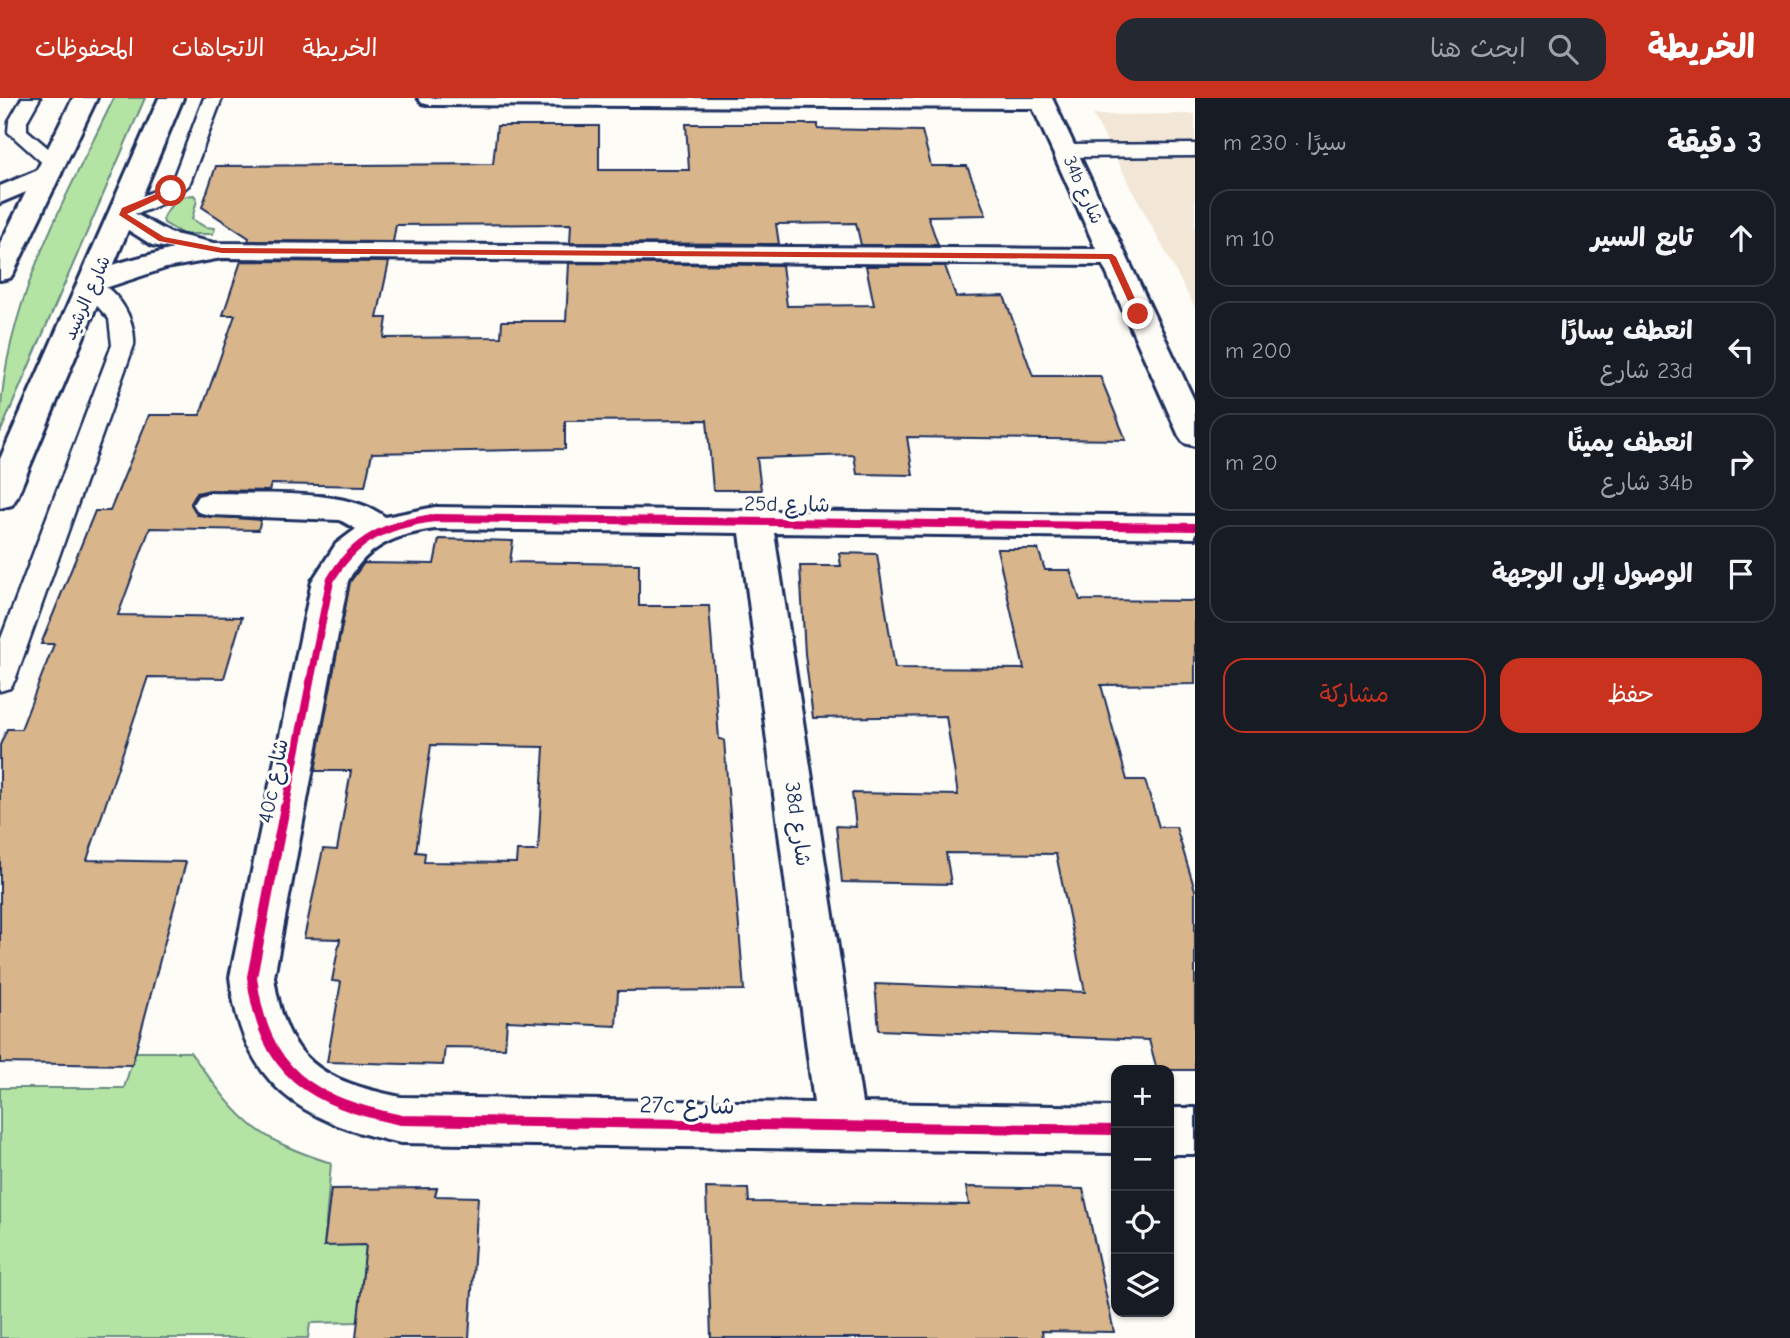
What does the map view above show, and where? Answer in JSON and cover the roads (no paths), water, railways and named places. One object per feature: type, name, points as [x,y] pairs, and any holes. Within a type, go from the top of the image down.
[{"type":"street","points":[[2,262],[85,98]]},
{"type":"street","name":"شارع الرشيد","points":[[0,497],[171,98]]},
{"type":"street","points":[[430,98],[1040,100]]},
{"type":"street","name":"34b شارع","points":[[1040,100],[1195,436]]},
{"type":"street","points":[[0,195],[51,168]]},
{"type":"street","points":[[124,212],[162,239],[222,250]]},
{"type":"street","points":[[92,285],[156,261],[189,253],[222,250],[1112,257]]},
{"type":"street","points":[[210,504],[344,509],[362,516],[380,530]]},
{"type":"street","name":"25d شارع","points":[[380,530],[407,521],[435,518],[1195,527]]},
{"type":"street","name":"38d شارع","points":[[755,522],[841,1127]]},
{"type":"street","name":"40c شارع","points":[[277,1058],[258,1019],[252,977],[330,581],[339,561],[357,543],[380,530]]},
{"type":"street","name":"27c شارع","points":[[277,1058],[309,1090],[351,1111],[401,1121],[1111,1130]]},
{"type":"street","points":[[1174,1131],[1195,1131]]},
{"type":"lane","points":[[31,98],[18,121],[17,132],[51,168]]},
{"type":"lane","points":[[124,212],[171,191],[182,181],[213,98]]},
{"type":"lane","points":[[1065,151],[1195,150]]},
{"type":"lane","points":[[0,680],[123,345],[126,330],[122,318],[92,285]]}]
